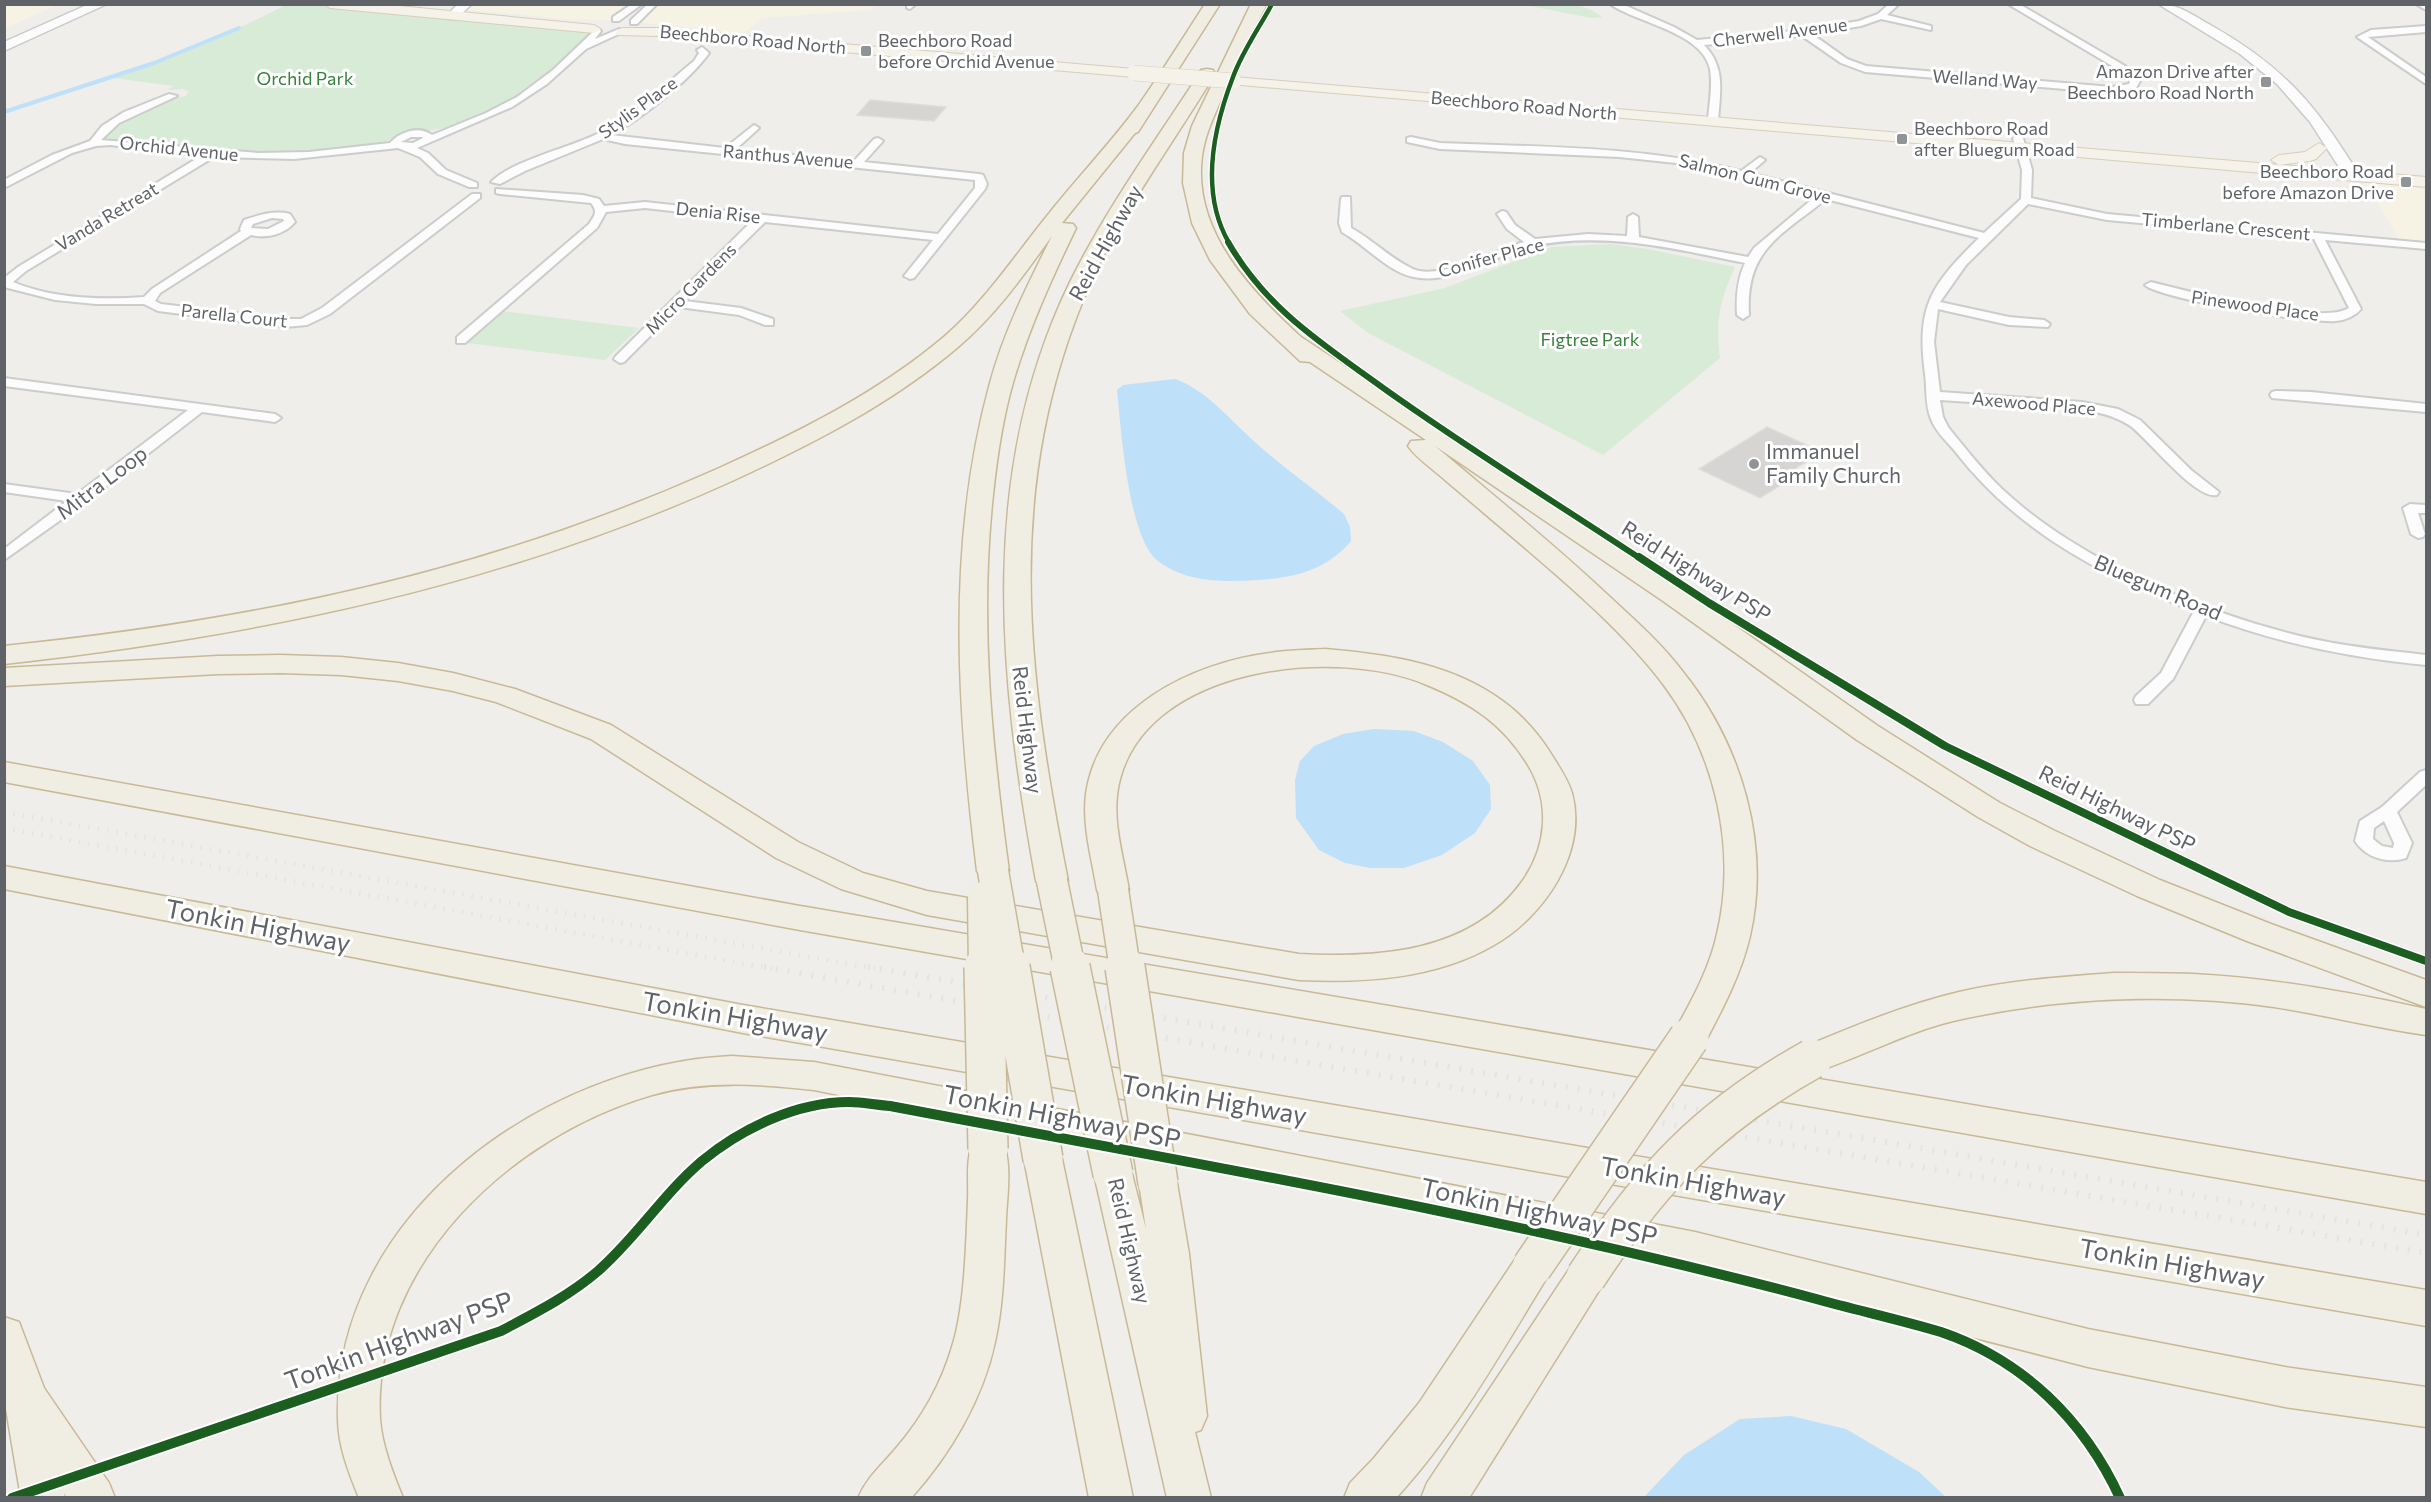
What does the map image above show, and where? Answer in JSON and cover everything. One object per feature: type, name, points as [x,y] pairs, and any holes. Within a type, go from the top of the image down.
[{"type":"highway","name":"Reid Highway","points":[[988,870],[973,708],[971,638],[972,573],[980,492],[994,410],[1022,321],[1057,244],[1213,4]]},
{"type":"highway","name":"Reid Highway","points":[[1189,1497],[1113,1174],[1032,780],[1016,635],[1016,572],[1019,513],[1026,460],[1048,365],[1063,323],[1099,248],[1210,70],[1257,4]]},
{"type":"highway","points":[[1257,4],[1197,135],[1192,164],[1194,199],[1204,229],[1224,267],[1257,308],[1333,380],[1414,441],[1560,565],[1652,653],[1684,692],[1709,735],[1728,782],[1739,830],[1741,882],[1734,934],[1716,988],[1689,1038],[1532,1267],[1445,1401],[1382,1482],[1366,1497]]},
{"type":"highway","points":[[4,655],[122,642],[199,630],[276,616],[412,584],[559,540],[652,506],[736,470],[796,441],[875,395],[921,364],[975,321],[1143,111]]},
{"type":"highway","points":[[1294,342],[1663,588],[1932,777],[2056,845],[2147,887],[2233,922],[2427,994]]},
{"type":"highway","points":[[4,677],[218,665],[280,664],[375,670],[453,681],[525,701],[600,732],[643,757],[683,786],[787,850],[852,881],[927,903],[1309,968],[1337,970],[1375,968],[1445,953],[1476,939],[1502,922],[1524,903],[1541,882],[1553,859],[1559,836],[1560,812],[1555,789],[1546,767],[1532,746],[1515,726],[1494,709],[1443,681],[1405,668],[1354,659],[1323,657],[1262,662],[1205,679],[1179,691],[1150,711],[1122,742],[1110,762],[1103,784],[1101,808],[1113,890],[1158,1183],[1169,1254],[1195,1497]]},
{"type":"highway","points":[[4,772],[812,920],[2427,1198]]},
{"type":"highway","points":[[880,1497],[895,1484],[926,1444],[951,1404],[968,1362],[979,1321],[989,1194],[988,870]]},
{"type":"highway","points":[[988,870],[1043,1160],[1111,1497]]},
{"type":"highway","name":"Tonkin Highway","points":[[4,877],[743,1019],[2427,1308]]},
{"type":"highway","points":[[1443,1497],[1624,1218],[1661,1174],[1700,1135],[1743,1100],[1812,1059],[1888,1025],[1941,1009],[1997,997],[2085,987],[2177,985],[2241,990],[2307,998],[2427,1022]]},
{"type":"highway","points":[[381,1497],[366,1459],[359,1418],[361,1377],[369,1335],[384,1295],[405,1256],[431,1220],[461,1187],[495,1157],[532,1131],[571,1110],[611,1093],[652,1080],[693,1072],[734,1069],[814,1076],[1695,1249],[2088,1348],[2285,1387],[2427,1407]]},
{"type":"highway","points":[[4,1335],[25,1393],[43,1497]]},
{"type":"highway","points":[[25,1393],[93,1497]]},
{"type":"main road","name":"Beechboro Road North","points":[[330,4],[459,10],[595,30]]},
{"type":"main road","name":"Beechboro Road North","points":[[401,4],[567,19],[658,32],[1237,77],[2339,170],[2427,172]]},
{"type":"main road","name":"Beechboro Road North","points":[[616,26],[634,22],[1137,69]]},
{"type":"main road","points":[[595,30],[597,23],[616,26]]},
{"type":"main road","name":"Beechboro Road North","points":[[2019,142],[2276,160],[2427,182]]},
{"type":"main road","points":[[2276,160],[2307,156],[2319,148]]},
{"type":"street","points":[[4,39],[87,4]]},
{"type":"street","points":[[4,47],[101,4]]},
{"type":"street","points":[[634,22],[653,4]]},
{"type":"street","points":[[1618,7],[1644,4]]},
{"type":"street","name":"Cherwell Avenue","points":[[1696,43],[1804,33],[1861,23],[1881,16],[1895,4]]},
{"type":"street","name":"Welland Way","points":[[1804,33],[1844,61],[1865,69],[2112,90],[2133,86],[2135,81],[2122,68],[2012,4]]},
{"type":"street","points":[[2153,4],[2222,43],[2260,69],[2297,110],[2319,148],[2339,170]]},
{"type":"street","points":[[2164,4],[2237,46],[2271,70],[2295,94],[2339,170]]},
{"type":"street","points":[[2420,4],[2427,8]]},
{"type":"street","points":[[399,143],[427,141],[460,125],[494,113],[525,96],[585,46],[616,26],[638,5]]},
{"type":"street","points":[[1618,7],[1696,43],[1707,53],[1713,63],[1715,76],[1713,117]]},
{"type":"street","points":[[1881,16],[1928,28]]},
{"type":"street","points":[[2427,28],[2371,33],[2361,37],[2427,81]]},
{"type":"street","points":[[585,46],[595,30]]},
{"type":"street","name":"Stylis Place","points":[[498,186],[520,169],[602,136],[634,115],[698,63],[704,53],[702,50]]},
{"type":"street","points":[[94,143],[98,132],[104,128],[141,107],[172,96]]},
{"type":"street","points":[[399,143],[416,133],[460,125]]},
{"type":"street","points":[[728,151],[754,128]]},
{"type":"street","points":[[416,133],[428,136],[424,155]]},
{"type":"street","name":"Ranthus Avenue","points":[[602,136],[625,141],[975,176],[981,180],[980,189],[941,238]]},
{"type":"street","name":"Salmon Gum Grove","points":[[1411,140],[1440,146],[1661,157],[1695,162],[1986,237]]},
{"type":"street","points":[[857,164],[878,141]]},
{"type":"street","name":"Orchid Avenue","points":[[4,185],[61,153],[94,143],[110,142],[211,154],[292,156],[399,143],[424,155],[442,172],[474,190]]},
{"type":"street","points":[[2019,142],[2027,170],[2026,200]]},
{"type":"street","name":"Vanda Retreat","points":[[5,283],[22,269],[211,154]]},
{"type":"street","points":[[1744,173],[1760,160]]},
{"type":"street","points":[[474,190],[498,186]]},
{"type":"street","name":"Denia Rise","points":[[498,186],[583,198],[595,201],[601,209],[645,205],[941,238]]},
{"type":"street","name":"Parella Court","points":[[248,232],[156,291],[148,300],[151,305],[285,323],[303,322],[326,311],[474,190]]},
{"type":"street","points":[[1743,315],[1741,288],[1750,261],[1758,250],[1823,195]]},
{"type":"street","name":"Conifer Place","points":[[1346,199],[1344,223],[1346,230],[1376,248],[1401,268],[1419,275],[1439,274],[1533,243],[1588,237],[1633,240],[1750,261]]},
{"type":"street","name":"Timberlane Crescent","points":[[2026,200],[2107,217],[2427,246]]},
{"type":"street","name":"Bluegum Road","points":[[2026,200],[1986,237],[1954,273],[1933,304],[1928,323],[1937,420],[1972,465],[2012,507],[2096,564],[2202,610],[2312,643],[2427,660]]},
{"type":"street","points":[[461,340],[593,226],[601,215],[601,209]]},
{"type":"street","points":[[1502,214],[1511,227],[1533,243]]},
{"type":"street","points":[[1633,217],[1633,240]]},
{"type":"street","name":"Micro Gardens","points":[[620,359],[762,218]]},
{"type":"street","name":"Pinewood Place","points":[[2151,285],[2179,300],[2312,316],[2339,317],[2348,314],[2355,309],[2317,235]]},
{"type":"street","points":[[910,276],[941,238]]},
{"type":"street","name":"Vanda Retreat","points":[[5,283],[32,292],[104,302],[148,300]]},
{"type":"street","points":[[675,303],[741,312],[769,322]]},
{"type":"street","points":[[1933,304],[2009,321],[2044,324]]},
{"type":"street","points":[[4,382],[275,418]]},
{"type":"street","name":"Axewood Place","points":[[1935,396],[2082,406],[2113,412],[2135,423],[2186,473],[2212,492]]},
{"type":"street","points":[[2276,396],[2311,396],[2427,408]]},
{"type":"street","name":"Mitra Loop","points":[[4,556],[199,408]]},
{"type":"street","points":[[4,488],[81,499]]},
{"type":"street","points":[[2418,534],[2410,508],[2427,508]]},
{"type":"street","points":[[2142,700],[2167,676],[2202,610]]},
{"type":"street","points":[[2388,811],[2427,776]]},
{"type":"shaded area","points":[[5,4],[58,4],[58,5],[5,28]]},
{"type":"shaded area","points":[[466,4],[638,5],[616,19],[608,20],[567,19],[459,9]]},
{"type":"shaded area","points":[[653,5],[876,5],[870,10],[762,18],[744,33],[635,22]]},
{"type":"shaded area","points":[[2364,181],[2426,187],[2426,242],[2399,239]]},
{"type":"green space","name":"Orchid Park","points":[[286,5],[330,5],[597,31],[525,96],[460,125],[405,135],[363,149],[280,156],[102,142],[95,137],[141,107],[185,96],[189,92],[183,89],[167,90],[174,86],[113,78],[239,28]]},
{"type":"green space","points":[[1525,5],[1576,5],[1602,17],[1591,18]]},
{"type":"green space","name":"Figtree Park","points":[[1610,244],[1648,249],[1735,267],[1720,311],[1718,332],[1720,358],[1603,455],[1368,333],[1340,311],[1445,288],[1551,247]]},
{"type":"green space","points":[[503,311],[639,328],[605,360],[467,343]]},
{"type":"water","points":[[1175,379],[1198,391],[1219,407],[1268,453],[1344,514],[1350,527],[1351,541],[1342,551],[1321,566],[1309,571],[1258,580],[1206,580],[1181,574],[1158,561],[1148,549],[1133,507],[1124,455],[1117,390],[1123,385]]},
{"type":"water","points":[[1374,729],[1414,731],[1443,742],[1473,761],[1490,785],[1491,809],[1475,833],[1442,855],[1404,868],[1370,868],[1345,863],[1319,850],[1296,818],[1295,780],[1300,761],[1314,746],[1343,734]]},
{"type":"water","points":[[1791,1416],[1846,1429],[1919,1472],[1946,1497],[1644,1497],[1684,1455],[1740,1419]]},
{"type":"building","points":[[870,100],[946,107],[934,121],[857,115]]},
{"type":"building","name":"Immanuel Family Church","points":[[1767,427],[1822,452],[1774,482],[1781,485],[1760,498],[1699,469]]},
{"type":"waterway","points":[[4,112],[154,63],[239,28]]},
{"type":"railway","points":[[4,812],[877,969]]},
{"type":"railway","points":[[4,828],[772,969]]},
{"type":"railway","points":[[764,967],[1314,1064],[2426,1253]]},
{"type":"railway","points":[[868,967],[2426,1235]]},
{"type":"cycle path","name":"Reid Highway PSP","points":[[1272,4],[1233,76],[1221,116],[1211,169],[1214,202],[1226,238],[1239,261],[1257,284],[1296,325],[1429,420],[1709,603],[1945,746],[2289,912],[2426,961]]},
{"type":"cycle path","name":"Tonkin Highway PSP","points":[[12,1498],[501,1331],[554,1303],[599,1270],[702,1161],[745,1132],[765,1122],[813,1106],[849,1102],[890,1106],[1299,1182],[1504,1223],[1707,1270],[1941,1332],[2004,1361],[2045,1393],[2081,1432],[2096,1453],[2120,1498]]},
{"type":"place","name":"Beechboro Road before Orchid Avenue","points":[[866,51]]},
{"type":"place","name":"Amazon Drive after Beechboro Road North","points":[[2266,82]]},
{"type":"place","name":"Beechboro Road after Bluegum Road","points":[[1902,139]]},
{"type":"place","name":"Beechboro Road before Amazon Drive","points":[[2406,182]]},
{"type":"place","name":"Immanuel Family Church","points":[[1754,464]]}]
